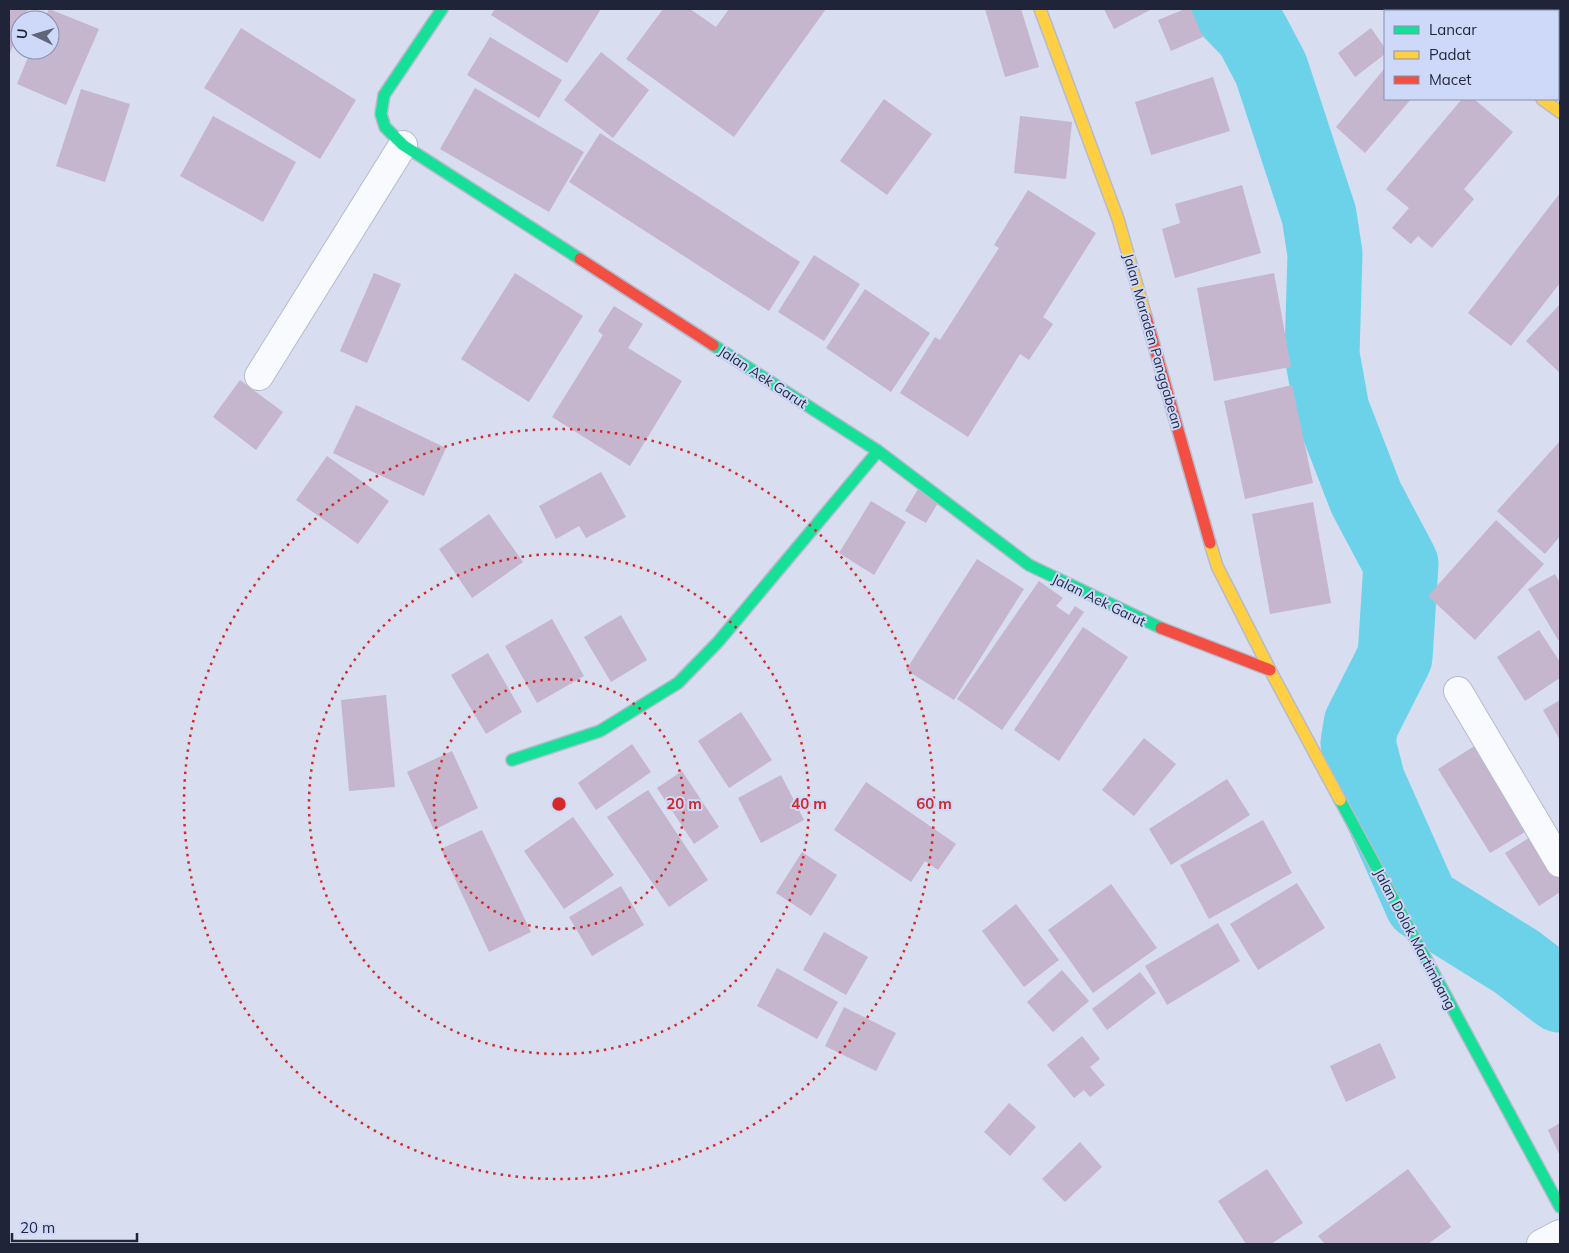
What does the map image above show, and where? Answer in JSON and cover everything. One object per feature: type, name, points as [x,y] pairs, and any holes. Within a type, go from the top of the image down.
[{"type":"main road","name":"Jalan Aek Garut","points":[[442,9],[384,95],[382,114],[385,127],[403,146],[878,451],[1029,565],[1150,624],[1270,670]]},
{"type":"main road","name":"Jalan Maraden Panggabean","points":[[1040,9],[1118,219],[1217,566],[1270,670]]},
{"type":"main road","points":[[1543,100],[1560,112]]},
{"type":"main road","points":[[512,760],[600,731],[678,683],[718,642],[878,451]]},
{"type":"main road","name":"Jalan Dolok Martimbang","points":[[1270,670],[1560,1207]]},
{"type":"street","points":[[259,376],[403,146]]},
{"type":"street","points":[[1458,692],[1560,863]]},
{"type":"street","points":[[1541,1244],[1560,1234]]},
{"type":"building","points":[[9,9],[28,9],[10,10],[9,55]]},
{"type":"building","points":[[495,9],[601,9],[567,63],[491,15]]},
{"type":"building","points":[[663,9],[690,9],[716,27],[729,9],[826,9],[734,137],[626,59]]},
{"type":"building","points":[[985,9],[1021,9],[1039,67],[1005,77]]},
{"type":"building","points":[[1104,9],[1152,9],[1114,29]]},
{"type":"building","points":[[1185,9],[1191,9],[1203,37],[1171,51],[1158,20]]},
{"type":"building","points":[[1477,9],[1523,9],[1522,10]]},
{"type":"building","points":[[1560,9],[1559,42],[1559,10],[1539,10]]},
{"type":"building","points":[[60,13],[99,29],[66,105],[17,84],[27,60],[60,60]]},
{"type":"building","points":[[241,28],[356,100],[320,159],[204,88]]},
{"type":"building","points":[[1371,28],[1384,47],[1384,55],[1355,77],[1338,53]]},
{"type":"building","points":[[490,37],[562,80],[539,118],[467,75]]},
{"type":"building","points":[[601,52],[649,90],[613,138],[564,100]]},
{"type":"building","points":[[1384,69],[1384,100],[1410,100],[1365,153],[1336,127]]},
{"type":"building","points":[[1213,77],[1230,131],[1151,155],[1135,102]]},
{"type":"building","points":[[475,88],[584,152],[549,212],[440,149]]},
{"type":"building","points":[[81,89],[130,104],[105,182],[56,166]]},
{"type":"building","points":[[884,99],[932,134],[887,195],[840,161]]},
{"type":"building","points":[[1461,100],[1475,100],[1513,132],[1464,189],[1474,199],[1432,248],[1418,236],[1411,244],[1392,228],[1409,208],[1386,189]]},
{"type":"building","points":[[213,116],[296,162],[263,222],[180,176]]},
{"type":"building","points":[[1020,116],[1072,122],[1066,179],[1014,173]]},
{"type":"building","points":[[600,133],[800,262],[769,311],[569,182]]},
{"type":"building","points":[[1242,185],[1261,253],[1175,278],[1162,229],[1180,223],[1175,204]]},
{"type":"building","points":[[1028,190],[1096,233],[1043,317],[1053,324],[1029,360],[1020,354],[968,437],[900,393],[935,337],[940,340],[999,248],[994,245]]},
{"type":"building","points":[[1560,193],[1560,283],[1511,346],[1468,313]]},
{"type":"building","points":[[814,255],[860,284],[824,341],[778,312]]},
{"type":"building","points":[[374,273],[401,284],[367,363],[340,351]]},
{"type":"building","points":[[515,273],[583,316],[529,402],[461,359]]},
{"type":"building","points":[[1274,273],[1291,367],[1214,381],[1197,288]]},
{"type":"building","points":[[865,289],[930,333],[891,392],[826,348]]},
{"type":"building","points":[[1560,304],[1560,373],[1526,341]]},
{"type":"building","points":[[614,306],[643,324],[628,348],[682,381],[630,466],[552,417],[603,335],[598,331]]},
{"type":"building","points":[[240,380],[283,412],[256,450],[213,417]]},
{"type":"building","points":[[1292,385],[1313,483],[1245,499],[1224,401]]},
{"type":"building","points":[[356,405],[446,448],[424,496],[333,453]]},
{"type":"building","points":[[1560,441],[1560,536],[1545,554],[1497,511]]},
{"type":"building","points":[[327,456],[389,501],[358,544],[296,500]]},
{"type":"building","points":[[601,472],[626,517],[586,538],[579,526],[556,539],[539,506]]},
{"type":"building","points":[[918,489],[939,501],[926,523],[905,511]]},
{"type":"building","points":[[871,501],[906,522],[874,575],[839,553]]},
{"type":"building","points":[[1313,502],[1331,603],[1270,614],[1252,514]]},
{"type":"building","points":[[489,514],[523,562],[472,598],[439,549]]},
{"type":"building","points":[[1496,520],[1544,564],[1475,640],[1428,596]]},
{"type":"building","points":[[977,559],[1024,589],[954,700],[906,670]]},
{"type":"building","points":[[1555,574],[1560,583],[1560,639],[1558,640],[1528,589]]},
{"type":"building","points":[[1039,581],[1063,598],[1056,606],[1069,615],[1075,606],[1084,612],[1002,730],[957,699]]},
{"type":"building","points":[[621,615],[647,660],[611,682],[584,637]]},
{"type":"building","points":[[552,619],[584,676],[537,703],[505,646]]},
{"type":"building","points":[[1083,627],[1128,657],[1059,761],[1014,730]]},
{"type":"building","points":[[1539,630],[1560,662],[1560,678],[1525,701],[1497,657]]},
{"type":"building","points":[[488,653],[522,712],[486,734],[451,675]]},
{"type":"building","points":[[386,695],[395,787],[349,791],[341,700]]},
{"type":"building","points":[[1560,700],[1560,740],[1543,710]]},
{"type":"building","points":[[741,712],[772,760],[729,788],[698,741]]},
{"type":"building","points":[[1144,738],[1176,764],[1134,816],[1102,790]]},
{"type":"building","points":[[632,744],[651,772],[596,810],[578,783]]},
{"type":"building","points":[[1476,745],[1527,831],[1490,853],[1438,769]]},
{"type":"building","points":[[452,751],[478,808],[434,830],[407,772]]},
{"type":"building","points":[[682,771],[719,827],[694,844],[657,788]]},
{"type":"building","points":[[781,775],[804,820],[761,843],[738,798]]},
{"type":"building","points":[[1227,779],[1250,815],[1171,865],[1149,829]]},
{"type":"building","points":[[866,782],[956,844],[938,870],[925,861],[911,882],[834,830]]},
{"type":"building","points":[[648,790],[708,880],[669,907],[607,817]]},
{"type":"building","points":[[573,817],[614,875],[564,909],[524,851]]},
{"type":"building","points":[[1263,820],[1292,873],[1209,919],[1180,865]]},
{"type":"building","points":[[482,830],[531,932],[489,952],[441,849]]},
{"type":"building","points":[[1535,834],[1560,876],[1560,892],[1539,906],[1505,853]]},
{"type":"building","points":[[802,852],[837,875],[811,916],[776,893]]},
{"type":"building","points":[[1297,883],[1325,928],[1258,970],[1230,924]]},
{"type":"building","points":[[1111,884],[1157,948],[1093,993],[1048,930]]},
{"type":"building","points":[[621,886],[644,925],[592,956],[569,917]]},
{"type":"building","points":[[1016,904],[1059,960],[1024,987],[982,931]]},
{"type":"building","points":[[1218,923],[1240,961],[1167,1005],[1145,966]]},
{"type":"building","points":[[824,932],[868,957],[846,995],[803,970]]},
{"type":"building","points":[[777,968],[838,1002],[817,1039],[757,1006]]},
{"type":"building","points":[[1062,970],[1089,1001],[1053,1032],[1027,1002]]},
{"type":"building","points":[[1140,972],[1156,993],[1107,1030],[1092,1009]]},
{"type":"building","points":[[844,1007],[896,1033],[876,1071],[825,1046]]},
{"type":"building","points":[[1082,1036],[1100,1059],[1090,1067],[1105,1085],[1090,1097],[1084,1090],[1074,1098],[1047,1065]]},
{"type":"building","points":[[1380,1043],[1396,1078],[1346,1102],[1330,1066]]},
{"type":"building","points":[[1009,1103],[1036,1127],[1010,1156],[984,1132]]},
{"type":"building","points":[[1560,1123],[1560,1156],[1548,1130]]},
{"type":"building","points":[[1080,1142],[1102,1167],[1065,1202],[1042,1179]]},
{"type":"building","points":[[1267,1169],[1303,1223],[1271,1244],[1246,1244],[1218,1201]]},
{"type":"building","points":[[1408,1169],[1451,1227],[1428,1244],[1325,1244],[1318,1236]]},
{"type":"waterway","points":[[1229,9],[1252,33],[1271,69],[1319,215],[1325,254],[1322,355],[1332,410],[1366,498],[1401,564],[1395,657],[1361,724],[1358,743],[1368,782],[1422,903],[1517,962],[1560,995]]},
{"type":"traffic: fast","points":[[442,9],[384,95],[381,114],[385,127],[403,145],[580,259]]},
{"type":"traffic: fast","points":[[713,345],[878,451],[1029,565],[1161,628]]},
{"type":"traffic: fast","points":[[512,760],[600,731],[678,683],[718,642],[878,451]]},
{"type":"traffic: fast","points":[[1340,800],[1560,1207]]},
{"type":"traffic: slow","points":[[1040,9],[1118,219],[1146,317]]},
{"type":"traffic: slow","points":[[1543,100],[1560,112]]},
{"type":"traffic: slow","points":[[1210,543],[1217,566],[1340,800]]},
{"type":"traffic: jam","points":[[580,259],[713,345]]},
{"type":"traffic: jam","points":[[1146,317],[1210,543]]},
{"type":"traffic: jam","points":[[1161,628],[1270,670]]}]
